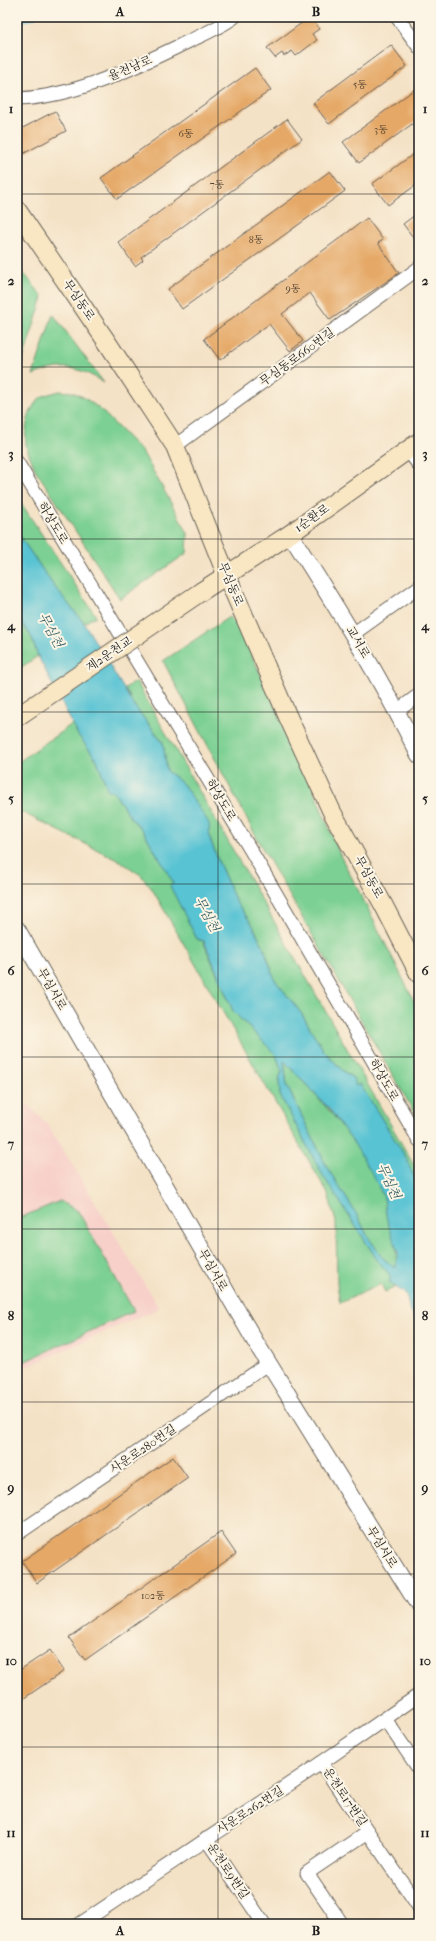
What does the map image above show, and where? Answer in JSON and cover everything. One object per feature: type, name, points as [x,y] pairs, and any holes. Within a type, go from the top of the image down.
[{"type":"main road","name":"무심동로","points":[[17,210],[107,342],[175,446],[226,574],[288,717],[332,812],[384,906],[419,974]]},
{"type":"main road","name":"1순환로","points":[[202,590],[290,534],[413,446]]},
{"type":"main road","name":"제2운천교","points":[[17,717],[202,590]]},
{"type":"street","name":"율천남로","points":[[18,100],[80,88],[152,59],[234,17]]},
{"type":"street","points":[[397,17],[419,47]]},
{"type":"street","name":"무심동로660번길","points":[[175,446],[419,268]]},
{"type":"street","points":[[413,446],[419,465]]},
{"type":"street","name":"하상도로","points":[[17,462],[250,849],[419,1140]]},
{"type":"street","name":"교서로","points":[[290,534],[353,634],[397,710],[419,755]]},
{"type":"street","points":[[353,634],[419,587]]},
{"type":"street","points":[[397,710],[419,695]]},
{"type":"street","name":"무심서로","points":[[17,929],[268,1364],[419,1606]]},
{"type":"street","name":"사운로280번길","points":[[17,1534],[268,1364]]},
{"type":"street","name":"사운로262번길","points":[[80,1924],[94,1920],[206,1839],[322,1763],[419,1695]]},
{"type":"street","points":[[385,1719],[419,1769]]},
{"type":"street","name":"운천로17번길","points":[[322,1763],[419,1907]]},
{"type":"street","name":"운천로17번길","points":[[342,1924],[307,1873],[368,1832]]},
{"type":"street","name":"운천로9번길","points":[[206,1839],[264,1924]]},
{"type":"shaded area","points":[[17,1094],[48,1125],[159,1308],[17,1371]]},
{"type":"green space","points":[[17,265],[43,297],[17,378]]},
{"type":"green space","points":[[53,314],[104,383],[86,373],[70,368],[53,369],[33,375]]},
{"type":"green space","points":[[60,391],[72,392],[85,398],[101,410],[143,453],[188,533],[187,553],[120,599],[35,469],[26,445],[26,427],[32,408],[40,398]]},
{"type":"green space","points":[[17,497],[96,616],[84,623],[53,585],[17,532]]},
{"type":"green space","points":[[17,617],[31,636],[38,656],[17,670]]},
{"type":"green space","points":[[229,617],[238,625],[311,784],[340,855],[419,1011],[419,1121],[260,844],[163,661]]},
{"type":"green space","points":[[136,681],[419,1174],[419,1188],[405,1156],[360,1084],[356,1086],[353,1078],[343,1071],[324,1051],[301,1013],[275,980],[264,948],[252,924],[236,902],[219,863],[210,839],[208,823],[183,784],[167,771],[163,742],[133,704],[125,688]]},
{"type":"green space","points":[[72,724],[78,735],[97,760],[102,774],[131,818],[144,832],[173,882],[171,886],[197,939],[203,941],[233,1011],[276,1055],[282,1071],[279,1079],[280,1095],[322,1174],[378,1261],[391,1275],[390,1283],[396,1287],[385,1292],[381,1284],[340,1303],[337,1284],[336,1222],[328,1194],[152,889],[141,875],[120,861],[17,810],[17,763]]},
{"type":"green space","points":[[284,1060],[340,1124],[354,1142],[376,1178],[384,1197],[387,1218],[395,1244],[395,1268],[383,1258],[368,1237],[357,1215],[328,1169],[287,1086]]},
{"type":"green space","points":[[60,1201],[78,1211],[134,1311],[17,1365],[17,1219]]},
{"type":"water","name":"무심천","points":[[17,532],[53,585],[84,623],[133,704],[163,743],[167,771],[183,784],[209,823],[210,839],[219,863],[236,902],[252,924],[264,948],[275,980],[301,1013],[324,1051],[343,1071],[353,1078],[356,1086],[360,1084],[405,1156],[419,1188],[419,1326],[410,1310],[406,1294],[390,1283],[390,1275],[378,1261],[322,1174],[280,1095],[279,1079],[282,1071],[276,1055],[233,1011],[204,941],[197,939],[170,886],[173,882],[144,832],[131,818],[113,791],[108,791],[97,760],[78,735],[38,656],[31,636],[17,617]],"holes":[[[284,1061],[330,1110],[355,1145],[374,1177],[384,1198],[387,1220],[398,1254],[395,1268],[383,1258],[368,1237],[357,1215],[328,1169],[287,1086]]]},
{"type":"building","points":[[310,17],[319,29],[312,34],[317,40],[296,56],[292,51],[284,56],[282,53],[275,58],[267,48]]},
{"type":"building","points":[[391,45],[407,66],[329,124],[313,103]]},
{"type":"building","points":[[255,68],[271,90],[117,199],[101,178]]},
{"type":"building","points":[[419,86],[419,119],[359,163],[343,142]]},
{"type":"building","points":[[55,111],[66,131],[17,157],[17,131]]},
{"type":"building","points":[[287,119],[302,139],[141,257],[143,260],[135,266],[118,242]]},
{"type":"building","points":[[419,150],[419,183],[388,205],[372,184]]},
{"type":"building","points":[[330,171],[345,191],[182,309],[168,289]]},
{"type":"building","points":[[419,212],[419,245],[403,224]]},
{"type":"building","points":[[367,218],[383,240],[378,243],[399,273],[330,320],[310,293],[282,314],[303,341],[290,351],[269,324],[220,360],[204,339]]},
{"type":"building","points":[[173,1457],[188,1478],[37,1583],[22,1561]]},
{"type":"building","points":[[221,1532],[236,1554],[85,1660],[69,1638]]},
{"type":"building","points":[[50,1650],[64,1671],[17,1703],[17,1672]]},
{"type":"waterway","points":[[17,21],[34,17]]}]
